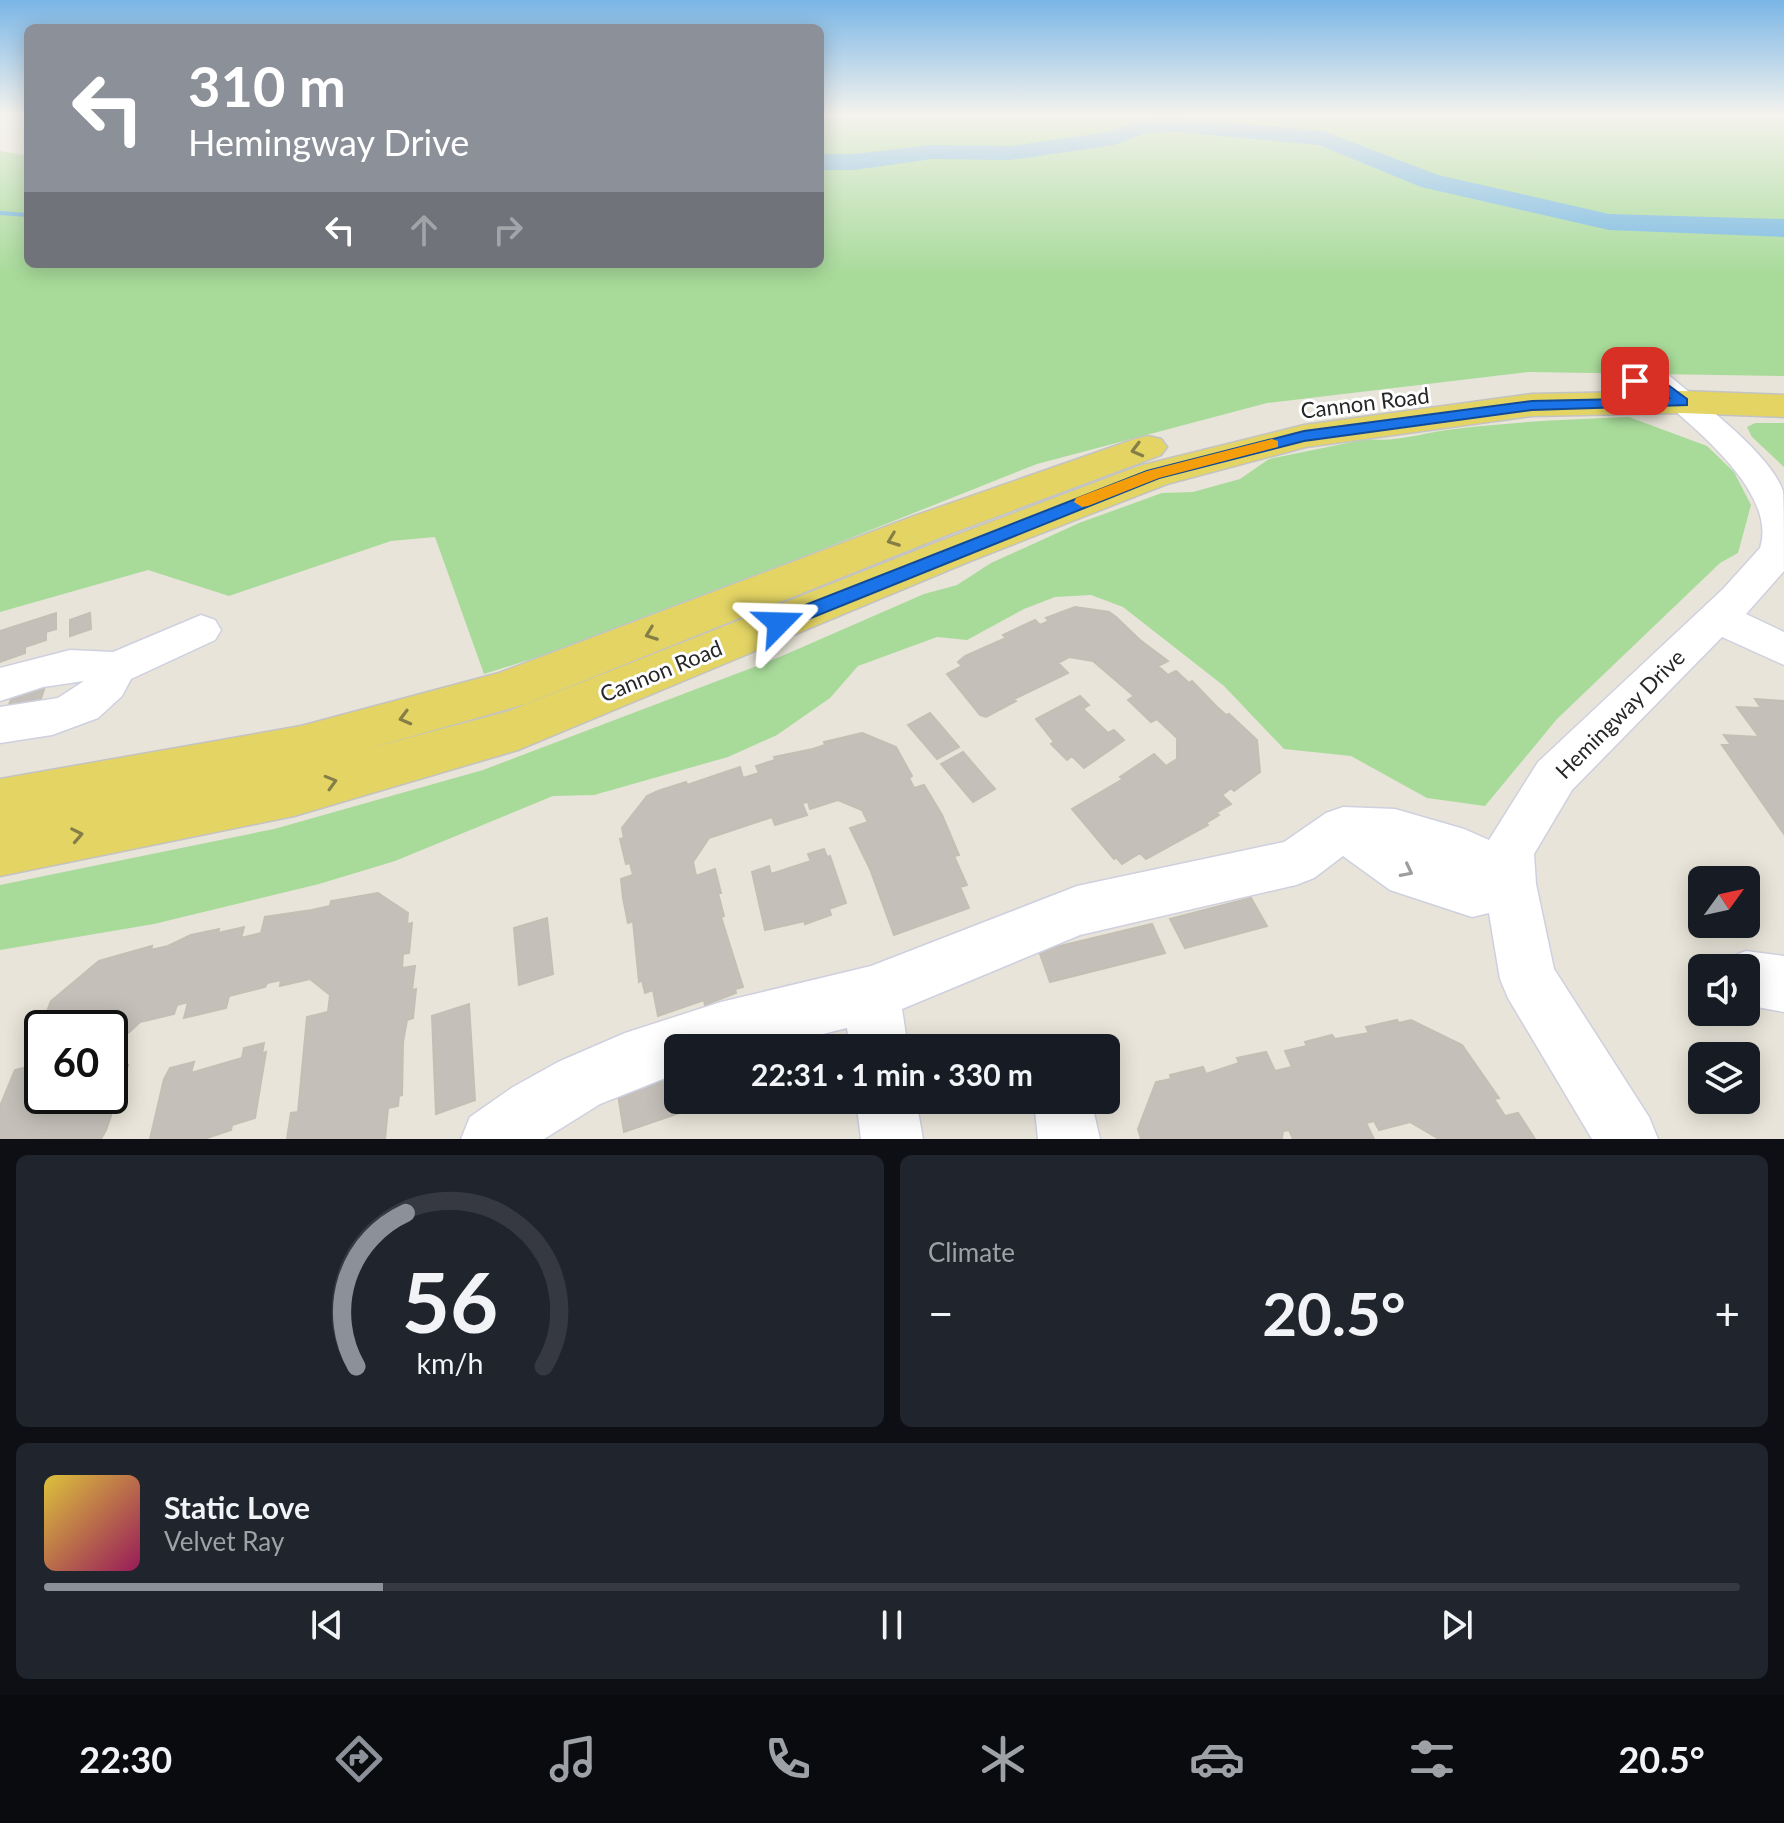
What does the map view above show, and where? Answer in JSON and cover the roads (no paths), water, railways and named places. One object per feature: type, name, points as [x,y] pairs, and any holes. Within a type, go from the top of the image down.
[{"type":"main road","name":"Cannon Road","points":[[0,803],[301,747],[508,690],[1128,452],[1280,414],[1509,384],[1669,391],[1784,406]]},
{"type":"main road","name":"Cannon Road","points":[[0,850],[294,793],[518,729],[953,552],[1168,471],[1304,436],[1517,407],[1669,391],[1784,384]]},
{"type":"street","name":"Hemingway Drive","points":[[1627,1139],[1528,979],[1510,884],[1509,851],[1555,776],[1718,618],[1764,569],[1777,550],[1781,530],[1776,503],[1763,479],[1669,391]]},
{"type":"street","points":[[1718,618],[1784,650]]},
{"type":"street","points":[[0,685],[61,665],[87,663],[116,668],[201,630]]},
{"type":"street","points":[[0,725],[85,707],[109,685],[116,668]]},
{"type":"street","points":[[492,1139],[515,1120],[578,1082],[661,1047],[875,1021],[1077,911],[1296,862],[1343,828],[1408,874],[1472,893],[1510,884]]},
{"type":"street","points":[[1760,980],[1784,984]]},
{"type":"street","points":[[888,1114],[892,1139]]},
{"type":"waterway","points":[[1398,168],[1430,181],[1609,222],[1784,228]]},
{"type":"waterway","points":[[0,213],[24,215]]}]
